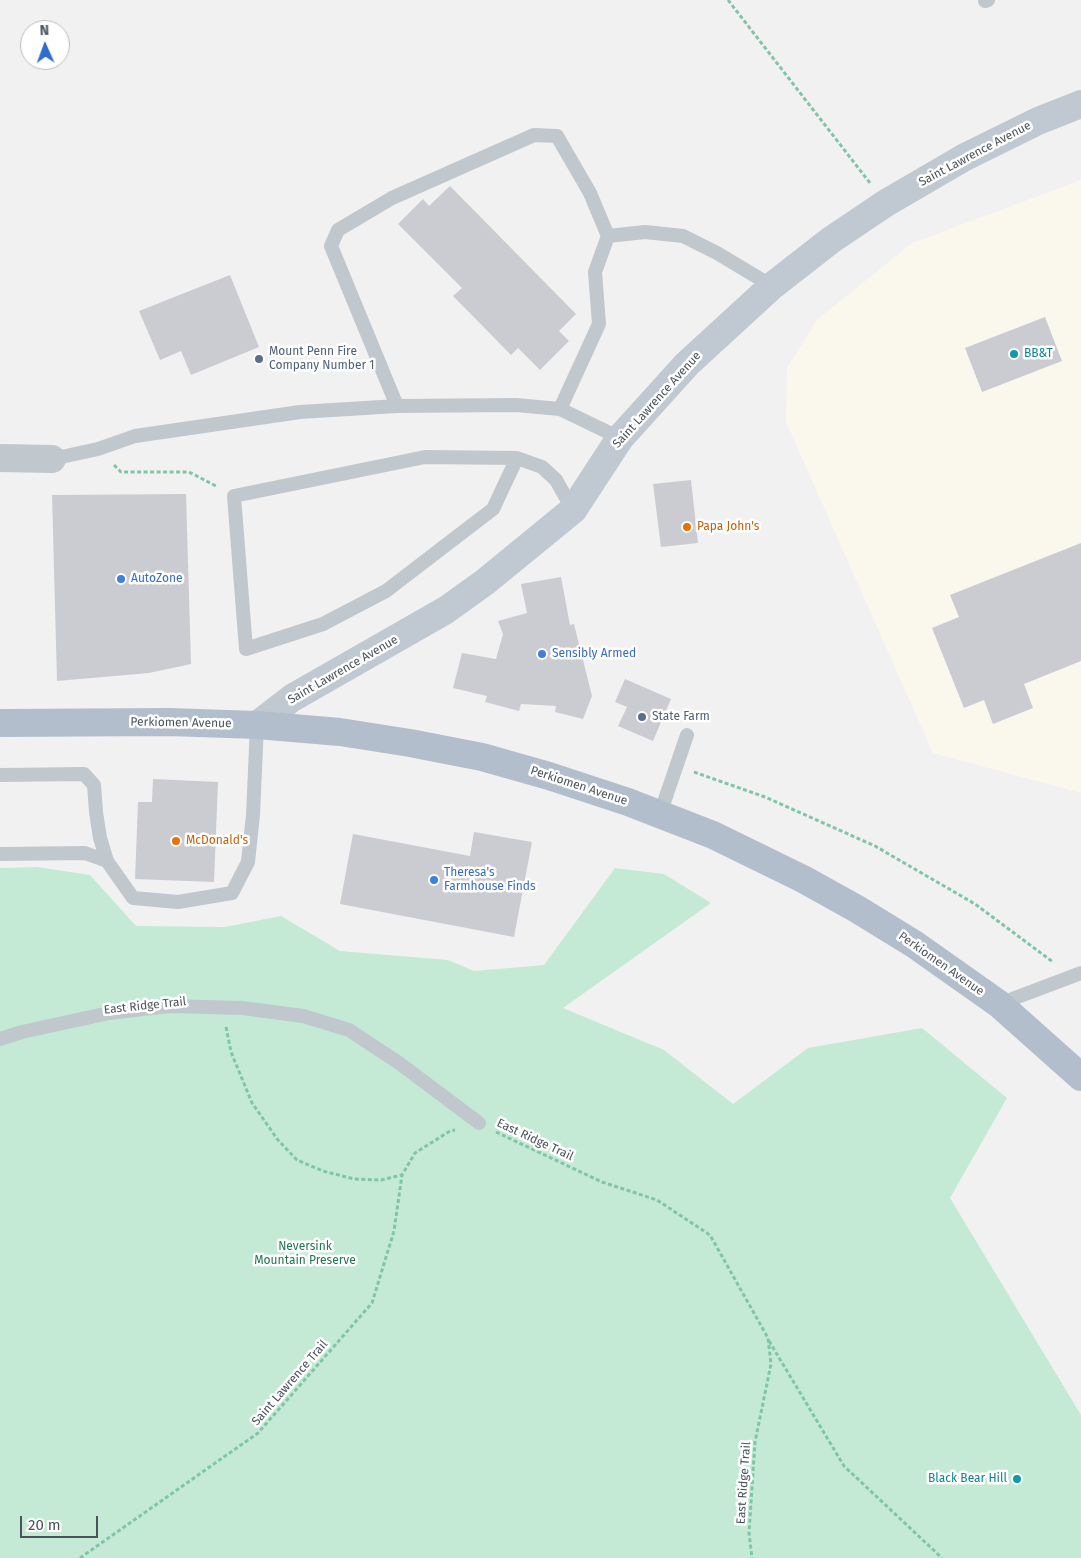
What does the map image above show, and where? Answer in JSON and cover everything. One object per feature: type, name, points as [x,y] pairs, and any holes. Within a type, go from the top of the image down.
[{"type":"main road","name":"Saint Lawrence Avenue","points":[[257,725],[292,698],[446,610],[485,582],[573,510],[620,438],[688,364],[772,286],[831,240],[886,203],[965,157],[1038,121],[1081,104]]},
{"type":"main road","name":"Perkiomen Avenue","points":[[0,723],[169,722],[257,725],[340,732],[482,757],[549,776],[628,802],[713,835],[803,879],[849,905],[914,944],[998,1004],[1081,1077]]},
{"type":"street","points":[[0,458],[52,459]]},
{"type":"lane","points":[[397,406],[332,246],[338,230],[392,198],[534,135],[557,136],[590,193],[608,236],[595,272],[599,324],[560,409]]},
{"type":"lane","points":[[608,236],[645,232],[683,236],[772,286]]},
{"type":"lane","points":[[52,459],[98,449],[135,436],[300,412],[397,406],[516,405],[560,409],[620,438]]},
{"type":"lane","points":[[517,458],[493,509],[386,591],[323,624],[246,649],[234,496],[425,457],[517,458],[542,467],[556,480],[573,510]]},
{"type":"lane","points":[[0,775],[84,774],[94,785],[100,838],[107,861],[133,898],[178,902],[232,893],[248,862],[253,815],[257,725]]},
{"type":"lane","points":[[660,814],[687,735]]},
{"type":"lane","points":[[0,854],[85,853],[107,861]]},
{"type":"lane","points":[[998,1004],[1081,973]]},
{"type":"lane","points":[[0,1039],[22,1032],[109,1013],[170,1006],[242,1008],[303,1016],[349,1030],[399,1063],[479,1123]]},
{"type":"path","points":[[728,0],[886,203]]},
{"type":"path","points":[[121,472],[189,472],[234,496]]},
{"type":"path","points":[[676,767],[765,797],[875,846],[975,904],[1053,962]]},
{"type":"path","points":[[224,1019],[231,1052],[252,1103],[278,1140],[297,1160],[323,1171],[354,1179],[381,1180],[402,1175]]},
{"type":"path","name":"East Ridge Trail","points":[[402,1175],[416,1153],[450,1131],[479,1123],[602,1182],[657,1200],[710,1235],[768,1338],[771,1364],[755,1442],[749,1533],[752,1558]]},
{"type":"path","name":"Saint Lawrence Trail","points":[[80,1558],[258,1433],[372,1303],[394,1231],[402,1175]]},
{"type":"path","points":[[768,1338],[844,1466],[942,1558]]},
{"type":"shaded area","points":[[1081,180],[1081,793],[933,753],[786,422],[787,368],[817,320],[912,243]]},
{"type":"green space","name":"Neversink Mountain Preserve","points":[[37,867],[90,875],[136,926],[225,927],[281,916],[340,951],[448,960],[474,971],[544,965],[615,868],[664,874],[711,903],[563,1008],[664,1050],[733,1104],[808,1048],[922,1028],[1007,1098],[950,1198],[1081,1415],[1081,1558],[0,1558],[0,868]]},
{"type":"building","points":[[450,186],[576,314],[559,331],[569,341],[540,370],[518,348],[511,355],[453,296],[462,288],[398,224],[423,199],[429,206]]},
{"type":"building","points":[[230,275],[259,347],[191,375],[181,351],[160,360],[139,311]]},
{"type":"building","name":"BB&T","points":[[1045,317],[1062,361],[982,392],[965,348]]},
{"type":"building","points":[[691,480],[698,543],[661,547],[653,484]]},
{"type":"building","name":"AutoZone","points":[[186,494],[191,664],[149,673],[57,681],[52,495]]},
{"type":"building","points":[[1081,543],[1081,661],[1024,684],[1033,708],[993,724],[984,700],[964,708],[932,628],[959,617],[950,595]]},
{"type":"building","points":[[561,577],[570,625],[574,624],[592,696],[583,719],[555,712],[556,706],[521,704],[519,711],[485,702],[487,696],[453,688],[462,653],[496,659],[503,634],[498,621],[527,613],[521,584]]},
{"type":"building","points":[[625,679],[671,699],[653,741],[618,726],[627,707],[615,702]]},
{"type":"building","name":"McDonald's","points":[[153,779],[218,782],[214,882],[135,879],[138,802],[152,802]]},
{"type":"building","name":"Theresa's Farmhouse Finds","points":[[474,832],[532,842],[514,937],[340,904],[353,834],[470,856]]},
{"type":"place","name":"BB&T","points":[[1014,354]]},
{"type":"place","name":"Mount Penn Fire Company Number 1","points":[[259,359]]},
{"type":"place","name":"Papa John's","points":[[687,527]]},
{"type":"place","name":"AutoZone","points":[[121,579]]},
{"type":"place","name":"Sensibly Armed","points":[[542,654]]},
{"type":"place","name":"State Farm","points":[[642,717]]},
{"type":"place","name":"McDonald's","points":[[176,841]]},
{"type":"place","name":"Theresa's Farmhouse Finds","points":[[434,880]]},
{"type":"place","name":"Black Bear Hill","points":[[1017,1479]]}]
